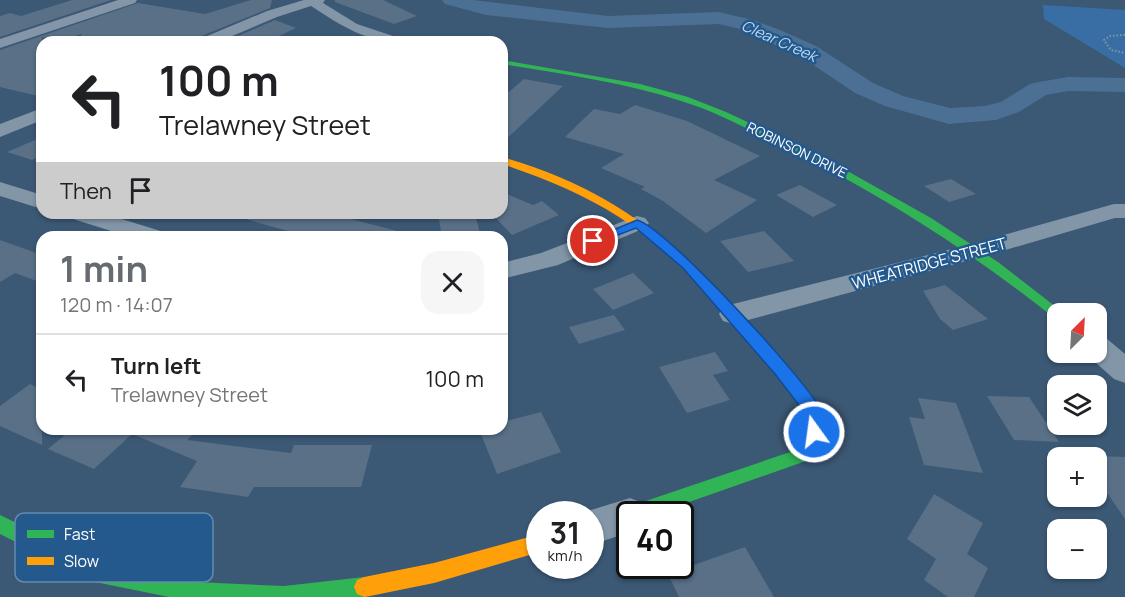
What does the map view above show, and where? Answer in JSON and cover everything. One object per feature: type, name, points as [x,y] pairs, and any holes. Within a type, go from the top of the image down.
[{"type":"street","points":[[0,44],[131,0]]},
{"type":"street","points":[[219,36],[272,14],[314,1],[352,27],[379,36]]},
{"type":"street","name":"ROBINSON DRIVE","points":[[508,63],[618,82],[690,100],[789,145],[879,191],[976,251],[1047,305]]},
{"type":"street","points":[[0,131],[36,116]]},
{"type":"street","points":[[508,162],[539,173],[637,223],[688,265],[781,370],[814,413],[814,451],[671,501]]},
{"type":"street","points":[[0,189],[36,200]]},
{"type":"street","name":"WHEATRIDGE STREET","points":[[733,314],[976,251],[1114,211],[1125,211]]},
{"type":"street","points":[[97,219],[136,231]]},
{"type":"street","points":[[508,269],[549,259],[637,223]]},
{"type":"street","points":[[1107,355],[1125,371]]},
{"type":"street","points":[[0,524],[15,532]]},
{"type":"street","points":[[145,582],[195,592],[284,596],[350,590],[434,573],[526,547]]},
{"type":"path","points":[[1125,35],[1110,36],[1104,40],[1111,50],[1125,53]]},
{"type":"shaded area","points":[[1043,5],[1125,10],[1125,68],[1044,19]]},
{"type":"building","points":[[72,0],[111,0],[0,37],[0,16],[10,13],[21,16]]},
{"type":"building","points":[[251,0],[272,0],[270,8],[201,36],[81,36],[81,34],[41,36],[138,3],[205,14]]},
{"type":"building","points":[[335,0],[383,0],[417,16],[394,24],[335,2]]},
{"type":"building","points":[[275,20],[296,28],[279,36],[238,36]]},
{"type":"building","points":[[36,38],[36,96],[0,87],[0,50]]},
{"type":"building","points":[[524,79],[563,86],[508,137],[508,93]]},
{"type":"building","points":[[635,105],[687,121],[760,156],[714,180],[757,200],[706,233],[663,201],[641,189],[645,187],[601,168],[624,154],[565,137],[594,109],[620,114]]},
{"type":"building","points":[[36,140],[36,158],[32,160],[7,152]]},
{"type":"building","points":[[951,179],[976,194],[949,202],[924,186]]},
{"type":"building","points":[[800,185],[837,205],[813,217],[776,195]]},
{"type":"building","points":[[508,195],[533,205],[542,201],[559,215],[512,235],[497,219],[508,219]]},
{"type":"building","points":[[246,219],[351,219],[397,231],[288,231]]},
{"type":"building","points":[[439,219],[476,219],[479,231],[441,231]]},
{"type":"building","points":[[764,231],[794,261],[748,272],[720,241]]},
{"type":"building","points":[[0,240],[36,253],[36,281],[15,273],[0,282]]},
{"type":"building","points":[[633,273],[654,293],[613,310],[593,289]]},
{"type":"building","points":[[945,285],[988,319],[953,330],[940,319],[923,291]]},
{"type":"building","points":[[614,315],[625,330],[579,344],[569,327]]},
{"type":"building","points":[[715,352],[728,371],[713,375],[730,400],[687,413],[659,367]]},
{"type":"building","points":[[30,384],[36,387],[36,435],[42,435],[42,445],[0,426],[0,406]]},
{"type":"building","points":[[987,396],[1029,397],[1047,424],[1047,435],[1054,435],[1059,442],[1014,440]]},
{"type":"building","points":[[918,398],[956,403],[983,473],[924,465],[909,417],[925,419]]},
{"type":"building","points":[[541,412],[561,452],[497,474],[481,435],[508,435],[508,420]]},
{"type":"building","points":[[65,435],[131,435],[94,469],[48,449]]},
{"type":"building","points":[[134,435],[192,435],[187,440],[291,453],[294,445],[372,445],[361,487],[254,487],[248,497],[180,487],[197,461]]},
{"type":"building","points":[[1107,456],[1125,457],[1125,519],[1108,494]]},
{"type":"building","points":[[934,494],[983,523],[967,554],[988,568],[974,597],[948,597],[924,580],[936,559],[907,539]]},
{"type":"building","points":[[745,547],[774,597],[679,597],[670,579],[694,579],[694,565]]},
{"type":"waterway","name":"Clear Creek","points":[[451,0],[486,9],[608,22],[719,18],[746,24],[808,51],[864,88],[894,101],[949,116],[987,114],[1010,107],[1039,89],[1068,84],[1125,85]]},
{"type":"traffic: fast","points":[[508,63],[640,87],[698,103],[723,114],[822,161],[927,220],[993,264],[1047,305]]},
{"type":"traffic: fast","points":[[670,501],[814,451],[814,415],[803,396]]},
{"type":"traffic: fast","points":[[0,524],[15,532]]},
{"type":"traffic: fast","points":[[145,582],[195,592],[284,596],[364,587]]},
{"type":"traffic: slow","points":[[508,162],[589,195],[638,224],[662,242],[706,283],[803,396]]},
{"type":"traffic: slow","points":[[364,587],[434,573],[526,547]]},
{"type":"route","points":[[593,241],[637,223],[661,241],[688,265],[781,370],[814,413],[814,432]]}]
